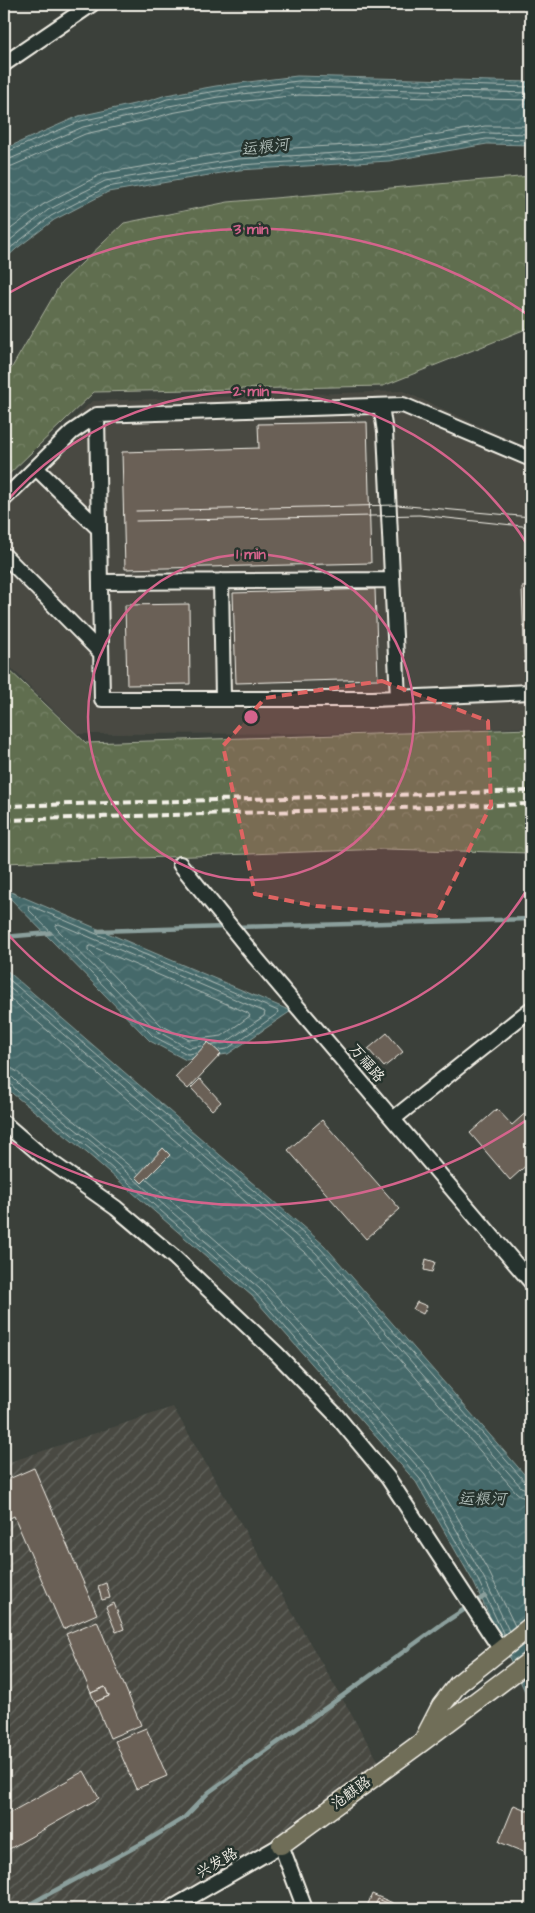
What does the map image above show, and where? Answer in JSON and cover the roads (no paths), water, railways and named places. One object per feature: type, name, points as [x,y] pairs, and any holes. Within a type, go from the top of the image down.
[{"type":"main road","name":"沧麒路","points":[[422,1742],[441,1706],[458,1684],[531,1626]]},
{"type":"main road","name":"沧麒路","points":[[281,1845],[531,1660]]},
{"type":"street","points":[[4,64],[92,4]]},
{"type":"street","points":[[4,499],[72,432],[97,415],[403,405],[531,459]]},
{"type":"street","points":[[381,406],[385,432],[398,698]]},
{"type":"street","points":[[97,415],[102,699],[398,698],[531,692]]},
{"type":"street","points":[[36,468],[99,529]]},
{"type":"street","points":[[4,555],[101,654]]},
{"type":"street","points":[[100,582],[392,580]]},
{"type":"street","points":[[221,581],[223,699]]},
{"type":"street","name":"万福路","points":[[180,864],[251,951],[531,1282]]},
{"type":"street","points":[[393,1119],[531,1009]]},
{"type":"street","points":[[4,1123],[41,1155],[116,1208],[174,1257],[277,1354],[335,1414],[388,1478],[501,1650]]},
{"type":"street","points":[[281,1845],[305,1909]]},
{"type":"street","name":"兴发路","points":[[170,1909],[281,1845]]},
{"type":"water","name":"运粮河","points":[[297,76],[531,82],[531,145],[487,144],[389,161],[239,170],[108,192],[54,220],[4,260],[4,149],[79,116],[148,101],[166,95],[216,86]]},
{"type":"water","points":[[4,889],[291,1011],[228,1054],[186,1060],[150,1041],[4,892]]},
{"type":"water","name":"运粮河","points":[[4,968],[324,1245],[531,1482],[531,1704],[474,1583],[416,1482],[252,1296],[87,1153],[13,1094],[4,1084]]},
{"type":"waterway","points":[[235,927],[531,919]]},
{"type":"waterway","points":[[98,931],[227,927]]},
{"type":"waterway","points":[[4,937],[50,933]]},
{"type":"waterway","points":[[21,1909],[148,1840],[184,1818],[209,1792],[442,1624],[485,1596]]},
{"type":"tram line","points":[[136,511],[397,505],[531,517]]},
{"type":"tram line","points":[[136,521],[419,515],[531,527]]},
{"type":"railway","points":[[4,806],[531,791]]},
{"type":"railway","points":[[4,820],[531,804]]}]
